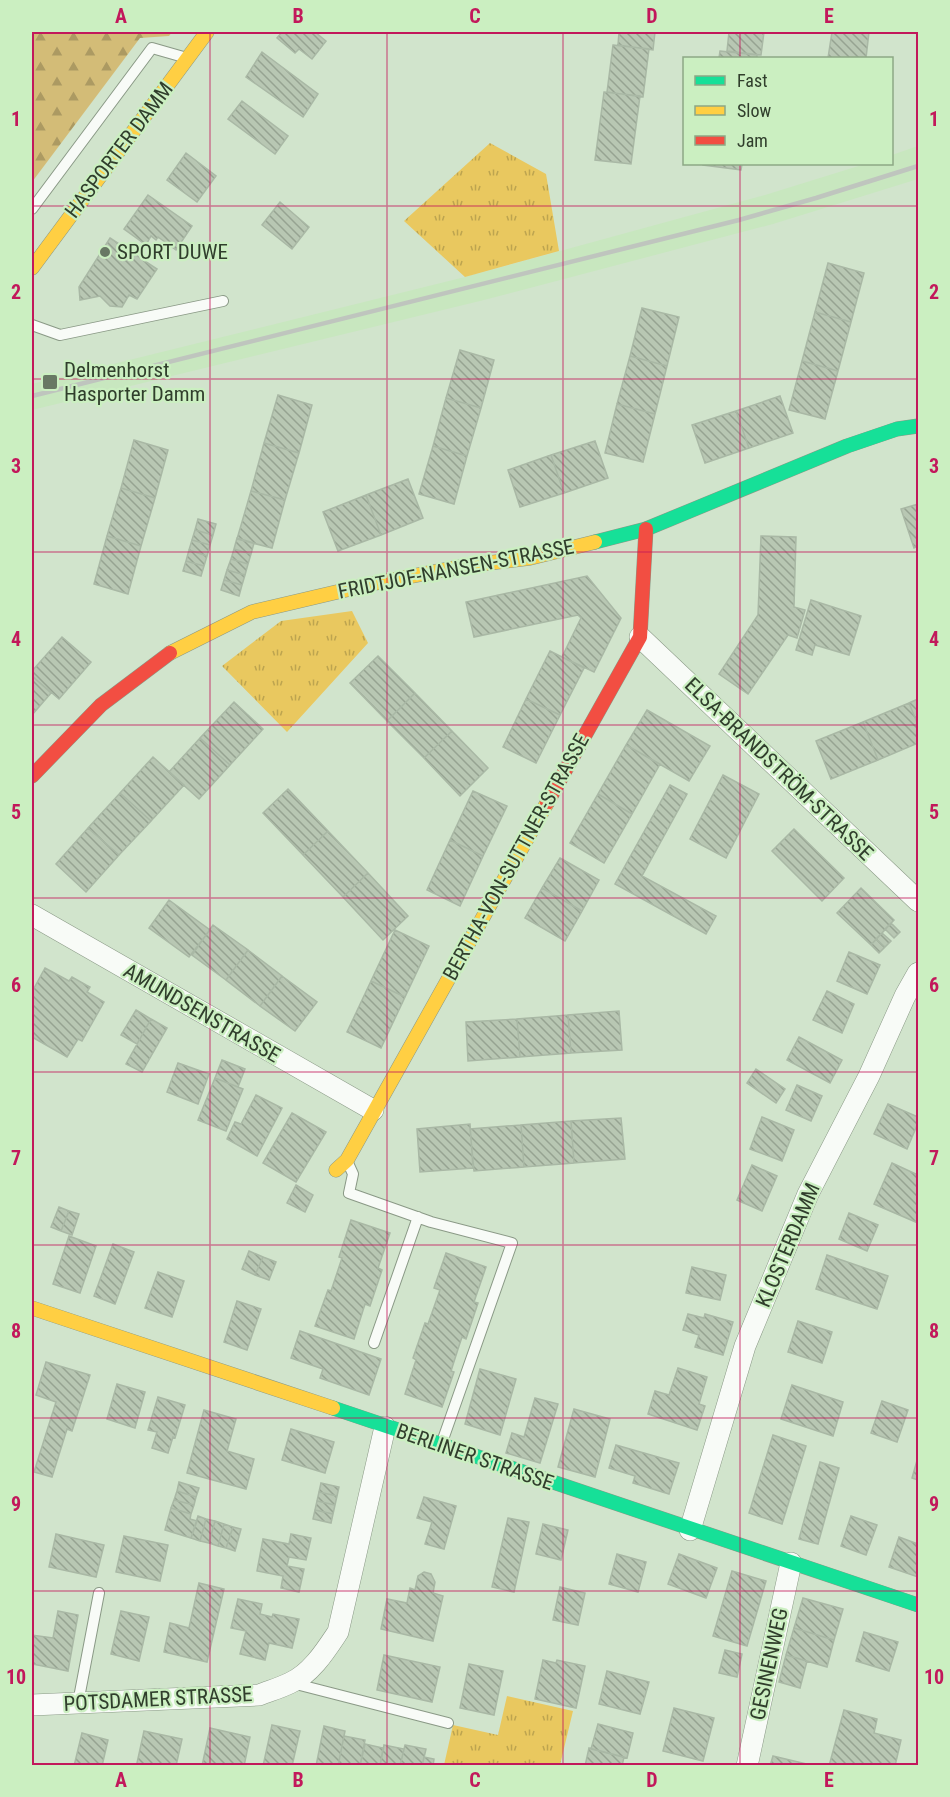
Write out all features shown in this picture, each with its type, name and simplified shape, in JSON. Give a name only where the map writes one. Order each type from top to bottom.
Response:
[{"type":"street","name":"HASPORTER DAMM","points":[[32,268],[207,32]]},
{"type":"street","name":"FRIDTJOF-NANSEN-STRASSE","points":[[32,776],[101,705],[173,651],[252,612],[371,584],[465,566],[530,558],[646,529],[847,446],[897,429],[918,426]]},
{"type":"street","name":"BERTHA-VON-SUTTNER-STRASSE","points":[[336,1170],[347,1160],[640,637],[646,529]]},
{"type":"street","name":"ELSA-BRANDSTRÖM-STRASSE","points":[[640,637],[918,901]]},
{"type":"street","name":"AMUNDSENSTRASSE","points":[[32,915],[374,1110]]},
{"type":"street","name":"KLOSTERDAMM","points":[[690,1530],[745,1346],[808,1194],[918,974]]},
{"type":"street","name":"BERLINER STRASSE","points":[[32,1308],[255,1380],[385,1427],[918,1605]]},
{"type":"street","name":"POTSDAMER STRASSE","points":[[32,1705],[259,1695],[292,1683],[308,1670],[338,1632],[385,1427]]},
{"type":"street","name":"GESINENWEG","points":[[747,1766],[791,1563]]},
{"type":"lane","points":[[32,209],[152,48],[187,58]]},
{"type":"lane","points":[[32,325],[60,335],[223,301]]},
{"type":"lane","points":[[347,1160],[353,1174],[349,1192],[418,1217],[512,1243],[441,1446]]},
{"type":"lane","points":[[374,1343],[418,1217]]},
{"type":"lane","points":[[78,1703],[99,1593]]},
{"type":"lane","points":[[292,1683],[448,1724]]},
{"type":"shaded area","points":[[918,146],[918,179],[773,224],[484,300],[32,410],[32,384],[465,277],[765,195],[862,165],[893,165],[893,155]]},
{"type":"green space","points":[[33,32],[172,32],[169,36],[140,38],[32,182]]},
{"type":"green space","points":[[490,143],[546,174],[559,251],[465,277],[404,221]]},
{"type":"green space","points":[[352,611],[368,643],[287,732],[222,666],[281,621]]},
{"type":"green space","points":[[507,1696],[573,1711],[560,1765],[444,1765],[453,1725],[498,1735]]},
{"type":"building","points":[[282,32],[315,32],[326,41],[312,59],[299,49],[295,53],[277,38]]},
{"type":"building","points":[[619,32],[655,32],[653,50],[618,45]]},
{"type":"building","points":[[729,32],[764,32],[761,55],[727,51]]},
{"type":"building","points":[[832,32],[869,32],[866,57],[828,57]]},
{"type":"building","points":[[613,45],[649,49],[643,97],[607,92]]},
{"type":"building","points":[[720,51],[757,55],[757,57],[719,57]]},
{"type":"building","points":[[262,52],[318,94],[303,117],[246,77]]},
{"type":"building","points":[[604,92],[640,96],[631,164],[595,160]]},
{"type":"building","points":[[242,101],[288,136],[275,154],[228,119]]},
{"type":"building","points":[[186,153],[216,176],[197,202],[167,180]]},
{"type":"building","points":[[703,165],[742,165],[741,170]]},
{"type":"building","points":[[148,195],[192,226],[176,250],[158,237],[156,240],[151,236],[146,245],[124,229]]},
{"type":"building","points":[[280,202],[309,227],[292,249],[262,225]]},
{"type":"building","points":[[110,238],[157,269],[137,299],[129,295],[122,307],[110,306],[100,296],[80,300],[79,287]]},
{"type":"building","points":[[828,263],[864,273],[851,322],[815,312]]},
{"type":"building","points":[[642,308],[679,317],[667,366],[630,356]]},
{"type":"building","points":[[815,312],[851,322],[838,371],[802,361]]},
{"type":"building","points":[[460,350],[494,360],[481,408],[446,398]]},
{"type":"building","points":[[630,356],[667,366],[655,414],[617,404]]},
{"type":"building","points":[[802,361],[838,371],[825,419],[789,410]]},
{"type":"building","points":[[278,395],[312,405],[299,453],[264,443]]},
{"type":"building","points":[[780,396],[793,433],[749,448],[736,411]]},
{"type":"building","points":[[446,398],[481,408],[467,456],[433,446]]},
{"type":"building","points":[[617,404],[655,414],[643,462],[605,453]]},
{"type":"building","points":[[736,411],[749,448],[705,463],[692,425]]},
{"type":"building","points":[[134,440],[168,450],[155,498],[121,488]]},
{"type":"building","points":[[595,441],[608,478],[564,493],[551,455]]},
{"type":"building","points":[[264,443],[299,453],[285,500],[251,491]]},
{"type":"building","points":[[433,446],[467,456],[454,504],[419,494]]},
{"type":"building","points":[[551,455],[564,493],[520,507],[508,470]]},
{"type":"building","points":[[408,479],[423,518],[381,535],[366,495]]},
{"type":"building","points":[[121,488],[155,498],[141,546],[107,536]]},
{"type":"building","points":[[251,491],[285,500],[272,548],[237,539]]},
{"type":"building","points":[[366,495],[381,535],[338,551],[323,512]]},
{"type":"building","points":[[918,504],[918,546],[914,548],[901,509]]},
{"type":"building","points":[[198,519],[216,524],[213,535],[195,530]]},
{"type":"building","points":[[195,530],[213,535],[210,545],[192,540]]},
{"type":"building","points":[[107,536],[141,546],[128,594],[94,584]]},
{"type":"building","points":[[761,536],[796,537],[794,607],[805,610],[797,638],[788,635],[748,694],[719,674],[758,615]]},
{"type":"building","points":[[237,538],[254,543],[251,554],[234,549]]},
{"type":"building","points":[[192,540],[210,545],[207,556],[189,550]]},
{"type":"building","points":[[234,549],[251,554],[248,564],[231,559]]},
{"type":"building","points":[[189,550],[207,556],[204,566],[186,561]]},
{"type":"building","points":[[231,559],[248,564],[245,575],[227,570]]},
{"type":"building","points":[[186,561],[204,566],[201,576],[183,571]]},
{"type":"building","points":[[227,570],[245,575],[242,585],[224,580]]},
{"type":"building","points":[[587,576],[621,618],[594,672],[562,657],[581,618],[578,615],[474,637],[466,602]]},
{"type":"building","points":[[224,580],[242,585],[239,596],[221,590]]},
{"type":"building","points":[[811,600],[861,616],[849,655],[815,645],[812,655],[796,650]]},
{"type":"building","points":[[62,637],[91,662],[59,699],[32,676],[32,671]]},
{"type":"building","points":[[550,651],[584,668],[560,715],[526,699]]},
{"type":"building","points":[[378,656],[415,693],[387,721],[350,683]]},
{"type":"building","points":[[32,676],[51,693],[32,715]]},
{"type":"building","points":[[415,693],[452,731],[424,758],[387,721]]},
{"type":"building","points":[[526,699],[560,715],[536,763],[503,747]]},
{"type":"building","points":[[918,699],[918,725],[909,703]]},
{"type":"building","points":[[234,702],[263,729],[230,765],[200,738]]},
{"type":"building","points":[[909,703],[918,725],[918,743],[878,760],[863,722]]},
{"type":"building","points":[[647,710],[710,746],[689,781],[626,745]]},
{"type":"building","points":[[863,722],[878,760],[831,779],[816,741]]},
{"type":"building","points":[[452,731],[488,768],[460,796],[424,758]]},
{"type":"building","points":[[200,738],[230,765],[199,799],[169,772]]},
{"type":"building","points":[[626,745],[660,764],[632,814],[598,794]]},
{"type":"building","points":[[153,757],[184,785],[151,821],[120,793]]},
{"type":"building","points":[[723,775],[759,794],[726,858],[690,839]]},
{"type":"building","points":[[670,785],[687,794],[642,876],[716,916],[706,934],[615,884]]},
{"type":"building","points":[[288,789],[328,831],[303,855],[263,813]]},
{"type":"building","points":[[473,791],[507,806],[483,856],[450,840]]},
{"type":"building","points":[[120,793],[151,821],[119,855],[88,828]]},
{"type":"building","points":[[598,794],[632,814],[604,863],[570,843]]},
{"type":"building","points":[[88,828],[119,855],[86,892],[56,864]]},
{"type":"building","points":[[794,829],[844,878],[822,901],[772,851]]},
{"type":"building","points":[[328,831],[368,873],[343,897],[303,855]]},
{"type":"building","points":[[450,840],[483,856],[460,906],[427,890]]},
{"type":"building","points":[[560,858],[599,880],[582,911],[542,888]]},
{"type":"building","points":[[368,873],[408,916],[383,940],[343,897]]},
{"type":"building","points":[[542,888],[582,911],[565,941],[525,918]]},
{"type":"building","points":[[861,888],[894,920],[871,945],[837,913]]},
{"type":"building","points":[[169,900],[210,930],[189,957],[149,928]]},
{"type":"building","points":[[891,923],[900,932],[894,938],[885,929]]},
{"type":"building","points":[[213,925],[248,950],[226,980],[192,955]]},
{"type":"building","points":[[395,930],[429,946],[405,997],[371,981]]},
{"type":"building","points":[[882,933],[891,941],[885,947],[876,939]]},
{"type":"building","points":[[876,939],[885,947],[879,953],[871,945]]},
{"type":"building","points":[[248,950],[282,976],[260,1006],[226,980]]},
{"type":"building","points":[[849,952],[880,965],[867,994],[837,981]]},
{"type":"building","points":[[45,968],[69,981],[72,977],[90,987],[87,992],[104,1002],[82,1041],[78,1039],[67,1057],[32,1037],[32,992]]},
{"type":"building","points":[[282,976],[317,1002],[295,1031],[260,1006]]},
{"type":"building","points":[[371,981],[405,997],[381,1048],[347,1032]]},
{"type":"building","points":[[827,991],[854,1004],[842,1033],[813,1020]]},
{"type":"building","points":[[136,1010],[151,1019],[137,1044],[121,1035]]},
{"type":"building","points":[[619,1011],[622,1050],[571,1053],[568,1015]]},
{"type":"building","points":[[568,1015],[571,1053],[520,1057],[517,1019]]},
{"type":"building","points":[[151,1019],[167,1028],[142,1072],[126,1064]]},
{"type":"building","points":[[517,1019],[520,1057],[468,1061],[466,1022]]},
{"type":"building","points":[[799,1037],[842,1060],[830,1083],[787,1060]]},
{"type":"building","points":[[222,1060],[245,1069],[238,1087],[215,1078]]},
{"type":"building","points":[[178,1063],[209,1074],[198,1104],[167,1092]]},
{"type":"building","points":[[756,1069],[785,1089],[776,1103],[747,1083]]},
{"type":"building","points":[[215,1078],[243,1089],[226,1131],[198,1120]]},
{"type":"building","points":[[797,1085],[822,1096],[811,1121],[786,1110]]},
{"type":"building","points":[[256,1095],[282,1108],[257,1156],[227,1139],[235,1122],[241,1124]]},
{"type":"building","points":[[888,1104],[918,1117],[918,1123],[907,1149],[874,1134]]},
{"type":"building","points":[[292,1113],[326,1132],[296,1182],[263,1163]]},
{"type":"building","points":[[762,1117],[794,1130],[782,1161],[750,1149]]},
{"type":"building","points":[[621,1118],[625,1159],[574,1163],[571,1121]]},
{"type":"building","points":[[571,1121],[574,1163],[524,1167],[521,1125]]},
{"type":"building","points":[[470,1124],[473,1168],[420,1172],[417,1129]]},
{"type":"building","points":[[521,1125],[524,1167],[474,1171],[470,1129]]},
{"type":"building","points":[[892,1163],[918,1175],[918,1223],[874,1204]]},
{"type":"building","points":[[752,1165],[777,1176],[762,1211],[737,1200]]},
{"type":"building","points":[[296,1185],[313,1195],[305,1212],[287,1203]]},
{"type":"building","points":[[59,1207],[69,1211],[61,1231],[51,1227]]},
{"type":"building","points":[[69,1211],[79,1214],[72,1235],[61,1231]]},
{"type":"building","points":[[849,1213],[878,1225],[867,1251],[839,1239]]},
{"type":"building","points":[[351,1220],[390,1233],[378,1268],[382,1270],[370,1306],[365,1304],[354,1339],[315,1326],[328,1290],[331,1291]]},
{"type":"building","points":[[69,1236],[96,1246],[80,1293],[53,1284]]},
{"type":"building","points":[[113,1244],[134,1252],[115,1304],[94,1296]]},
{"type":"building","points":[[249,1251],[263,1257],[255,1275],[242,1269]]},
{"type":"building","points":[[446,1253],[486,1267],[474,1302],[478,1303],[466,1339],[462,1337],[451,1371],[454,1372],[442,1407],[405,1394],[416,1360],[413,1358],[440,1290],[434,1288]]},
{"type":"building","points":[[827,1255],[888,1276],[877,1309],[816,1289]]},
{"type":"building","points":[[263,1257],[276,1262],[269,1280],[255,1275]]},
{"type":"building","points":[[692,1267],[726,1275],[720,1300],[686,1293]]},
{"type":"building","points":[[158,1272],[184,1281],[172,1317],[145,1308]]},
{"type":"building","points":[[237,1301],[261,1309],[247,1350],[224,1342]]},
{"type":"building","points":[[688,1314],[704,1318],[705,1314],[733,1322],[723,1355],[695,1347],[699,1335],[683,1330]]},
{"type":"building","points":[[798,1321],[832,1332],[822,1363],[788,1352]]},
{"type":"building","points":[[300,1331],[381,1359],[369,1395],[320,1378],[323,1369],[291,1358]]},
{"type":"building","points":[[46,1362],[90,1375],[72,1431],[67,1429],[52,1477],[34,1472],[56,1402],[36,1395]]},
{"type":"building","points":[[678,1368],[707,1377],[699,1404],[705,1406],[697,1430],[648,1414],[655,1391],[669,1395]]},
{"type":"building","points":[[480,1369],[516,1379],[500,1435],[465,1424]]},
{"type":"building","points":[[117,1384],[145,1392],[135,1428],[107,1419]]},
{"type":"building","points":[[792,1385],[843,1402],[833,1436],[781,1419]]},
{"type":"building","points":[[158,1397],[185,1405],[168,1453],[152,1448],[157,1432],[148,1430]]},
{"type":"building","points":[[535,1398],[558,1404],[540,1463],[506,1453],[512,1433],[524,1437]]},
{"type":"building","points":[[882,1401],[908,1410],[897,1442],[871,1433]]},
{"type":"building","points":[[574,1409],[610,1419],[595,1477],[558,1467]]},
{"type":"building","points":[[204,1410],[236,1419],[227,1451],[254,1459],[246,1489],[187,1473]]},
{"type":"building","points":[[291,1429],[334,1442],[325,1473],[282,1460]]},
{"type":"building","points":[[773,1435],[806,1446],[782,1524],[749,1513]]},
{"type":"building","points":[[616,1445],[679,1463],[669,1494],[633,1483],[635,1476],[609,1468]]},
{"type":"building","points":[[918,1457],[918,1480],[912,1478]]},
{"type":"building","points":[[820,1462],[839,1468],[818,1544],[799,1539]]},
{"type":"building","points":[[179,1482],[199,1488],[196,1497],[177,1491]]},
{"type":"building","points":[[321,1483],[339,1487],[337,1496],[319,1492]]},
{"type":"building","points":[[177,1491],[196,1497],[194,1505],[174,1500]]},
{"type":"building","points":[[319,1492],[337,1496],[335,1505],[317,1501]]},
{"type":"building","points":[[424,1497],[456,1506],[444,1549],[425,1544],[432,1522],[417,1518]]},
{"type":"building","points":[[174,1500],[194,1505],[191,1514],[171,1508]]},
{"type":"building","points":[[317,1501],[335,1505],[333,1514],[315,1510]]},
{"type":"building","points":[[171,1508],[191,1514],[190,1519],[197,1521],[191,1538],[165,1530]]},
{"type":"building","points":[[315,1510],[333,1514],[331,1523],[313,1519]]},
{"type":"building","points":[[198,1516],[206,1519],[200,1541],[191,1538]]},
{"type":"building","points":[[851,1516],[877,1525],[866,1555],[841,1546]]},
{"type":"building","points":[[508,1518],[529,1522],[514,1592],[492,1587]]},
{"type":"building","points":[[206,1519],[215,1521],[209,1543],[200,1541]]},
{"type":"building","points":[[215,1521],[224,1524],[218,1546],[209,1543]]},
{"type":"building","points":[[224,1524],[233,1527],[226,1548],[218,1546]]},
{"type":"building","points":[[543,1524],[568,1530],[561,1560],[536,1554]]},
{"type":"building","points":[[233,1527],[241,1529],[235,1551],[226,1548]]},
{"type":"building","points":[[56,1534],[104,1545],[96,1577],[49,1567]]},
{"type":"building","points":[[291,1534],[311,1538],[306,1560],[289,1557],[287,1566],[304,1569],[299,1592],[281,1588],[283,1576],[257,1571],[263,1539],[289,1544]]},
{"type":"building","points":[[124,1536],[168,1545],[160,1581],[116,1572]]},
{"type":"building","points":[[899,1537],[918,1544],[918,1577],[889,1567]]},
{"type":"building","points":[[617,1554],[646,1562],[638,1592],[609,1584]]},
{"type":"building","points":[[679,1554],[717,1568],[706,1598],[668,1584]]},
{"type":"building","points":[[732,1571],[766,1581],[747,1646],[713,1636]]},
{"type":"building","points":[[424,1572],[431,1574],[435,1582],[433,1593],[443,1596],[433,1641],[381,1629],[387,1599],[407,1603],[410,1588],[415,1590],[418,1576]]},
{"type":"building","points":[[199,1583],[224,1589],[207,1662],[164,1652],[170,1623],[189,1628]]},
{"type":"building","points":[[560,1587],[585,1593],[578,1625],[553,1620]]},
{"type":"building","points":[[803,1598],[843,1609],[834,1640],[794,1628]]},
{"type":"building","points":[[238,1599],[262,1604],[260,1614],[299,1619],[292,1648],[269,1643],[265,1660],[240,1654],[246,1631],[231,1628]]},
{"type":"building","points":[[58,1611],[78,1615],[68,1671],[32,1664],[32,1635],[53,1638]]},
{"type":"building","points":[[121,1611],[149,1617],[139,1661],[111,1654]]},
{"type":"building","points":[[794,1628],[834,1640],[827,1667],[786,1655]]},
{"type":"building","points":[[864,1632],[898,1642],[889,1671],[856,1661]]},
{"type":"building","points":[[725,1650],[742,1654],[737,1677],[719,1673]]},
{"type":"building","points":[[384,1655],[440,1667],[432,1702],[377,1690]]},
{"type":"building","points":[[786,1655],[807,1661],[800,1688],[779,1682]]},
{"type":"building","points":[[543,1660],[556,1663],[557,1660],[585,1666],[576,1708],[535,1699]]},
{"type":"building","points":[[469,1664],[503,1671],[494,1715],[460,1708]]},
{"type":"building","points":[[607,1671],[649,1682],[640,1714],[599,1704]]},
{"type":"building","points":[[674,1708],[714,1718],[703,1761],[663,1751]]},
{"type":"building","points":[[844,1710],[877,1719],[874,1733],[901,1740],[895,1766],[829,1766]]},
{"type":"building","points":[[598,1724],[633,1733],[627,1758],[591,1749]]},
{"type":"building","points":[[272,1725],[300,1731],[292,1766],[263,1766]]},
{"type":"building","points":[[324,1726],[345,1731],[338,1766],[316,1766]]},
{"type":"building","points":[[210,1728],[250,1737],[244,1766],[202,1766]]},
{"type":"building","points":[[144,1731],[182,1739],[176,1766],[141,1766],[137,1763]]},
{"type":"building","points":[[82,1733],[108,1740],[102,1766],[74,1766]]},
{"type":"building","points":[[344,1736],[365,1740],[360,1766],[338,1766]]},
{"type":"building","points":[[365,1744],[383,1748],[380,1766],[360,1766]]},
{"type":"building","points":[[384,1745],[404,1749],[400,1766],[380,1766]]},
{"type":"building","points":[[405,1745],[426,1749],[422,1766],[400,1766]]},
{"type":"building","points":[[589,1748],[624,1757],[622,1766],[585,1766]]},
{"type":"building","points":[[773,1756],[807,1764],[807,1766],[770,1766]]},
{"type":"building","points":[[424,1757],[434,1759],[433,1766],[422,1766]]},
{"type":"railway","points":[[32,396],[739,220],[918,166]]},
{"type":"traffic: fast","points":[[595,542],[646,529],[847,446],[897,429],[918,426]]},
{"type":"traffic: fast","points":[[333,1408],[918,1605]]},
{"type":"traffic: slow","points":[[32,268],[207,32]]},
{"type":"traffic: slow","points":[[170,653],[252,612],[371,584],[464,566],[530,558],[595,542]]},
{"type":"traffic: slow","points":[[336,1170],[347,1160],[547,803]]},
{"type":"traffic: slow","points":[[32,1308],[333,1408]]},
{"type":"traffic: jam","points":[[547,803],[640,637],[646,529]]},
{"type":"traffic: jam","points":[[32,776],[101,705],[170,653]]},
{"type":"place","name":"SPORT DUWE","points":[[105,252]]},
{"type":"place","name":"Delmenhorst Hasporter Damm","points":[[50,382]]}]
